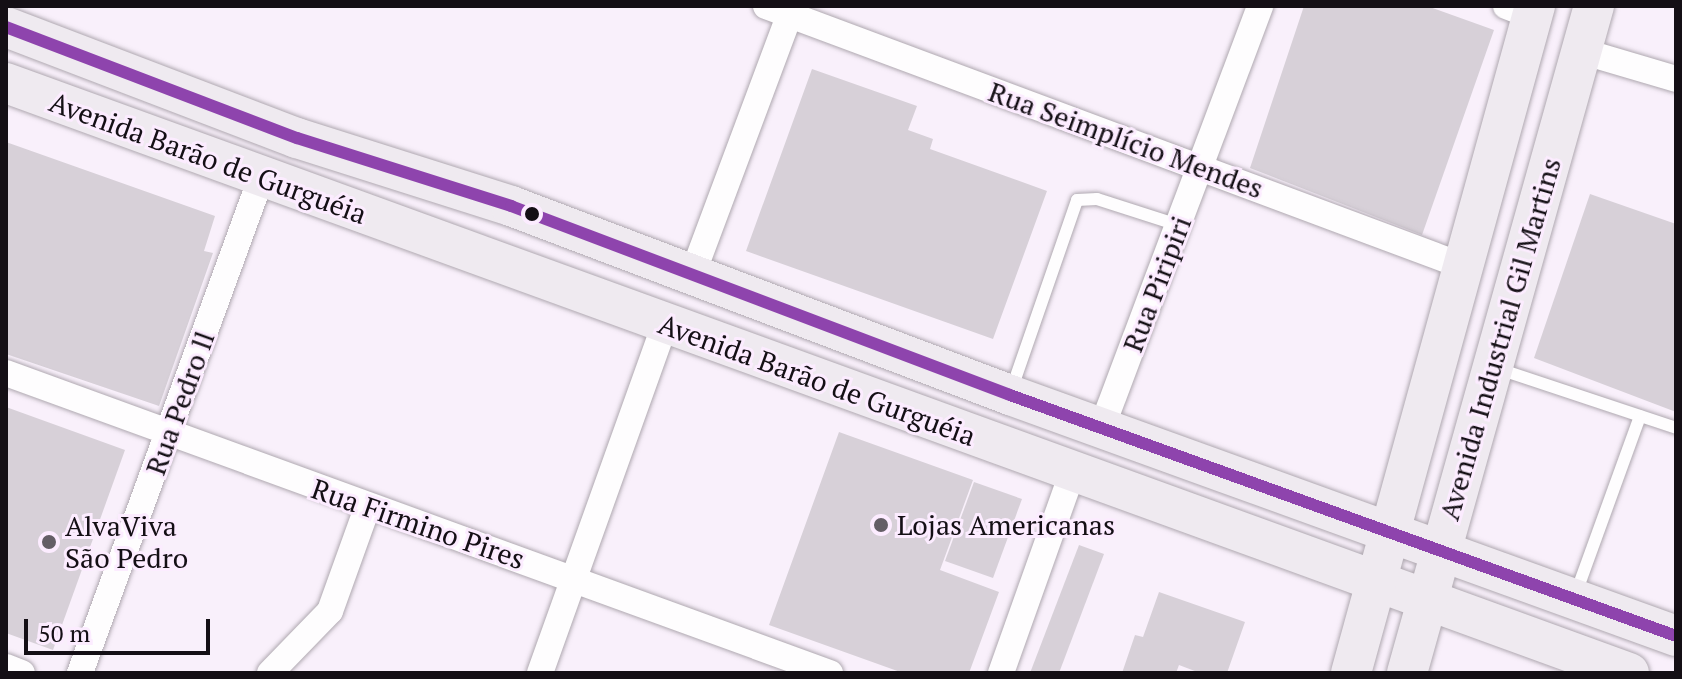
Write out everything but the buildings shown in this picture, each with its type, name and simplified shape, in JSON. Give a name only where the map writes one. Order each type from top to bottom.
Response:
[{"type":"main road","name":"Avenida Industrial Gil Martins","points":[[1407,673],[1594,6]]},
{"type":"main road","name":"Avenida Industrial Gil Martins","points":[[1351,673],[1463,266],[1524,9]]},
{"type":"main road","name":"Avenida Barão de Gurguéia","points":[[6,27],[297,138],[511,206],[1010,395],[1441,547],[1676,636]]},
{"type":"main road","name":"Avenida Barão de Gurguéia","points":[[6,83],[664,326],[1378,578],[1611,670]]},
{"type":"street","name":"Rua Piripiri","points":[[1102,427],[1202,169],[1260,6]]},
{"type":"street","name":"Rua Seimplício Mendes","points":[[783,9],[1463,266]]},
{"type":"street","points":[[693,273],[783,9]]},
{"type":"street","points":[[1581,51],[1676,79]]},
{"type":"street","name":"Rua Pedro ll","points":[[80,673],[261,178]]},
{"type":"street","points":[[540,673],[664,326]]},
{"type":"street","name":"Rua Firmino Pires","points":[[6,373],[367,508],[575,579],[830,673]]},
{"type":"street","points":[[1001,673],[1073,471]]},
{"type":"street","points":[[270,673],[334,604],[367,508]]},
{"type":"street","points":[[6,667],[22,673]]},
{"type":"lane","points":[[1010,395],[1077,200],[1097,199],[1180,226]]},
{"type":"lane","points":[[1492,367],[1676,428]]},
{"type":"lane","points":[[1574,597],[1640,416]]},
{"type":"transit line","points":[[6,27],[297,138],[511,206],[1010,395],[1676,636]]},
{"type":"place","name":"Lojas Americanas","points":[[881,525]]},
{"type":"place","name":"AlvaViva São Pedro","points":[[49,542]]}]
